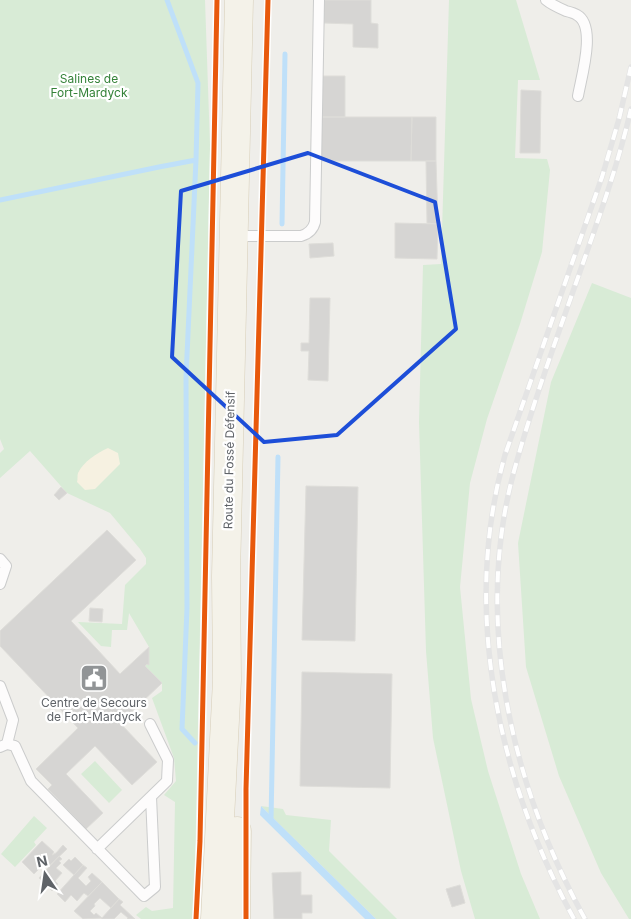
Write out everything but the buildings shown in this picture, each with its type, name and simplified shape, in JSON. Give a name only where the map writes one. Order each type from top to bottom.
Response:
[{"type":"main road","name":"Route du Fossé Défensif","points":[[236,919],[243,236],[239,0]]},
{"type":"main road","name":"Route du Fossé Défensif","points":[[215,919],[227,688],[226,566],[256,0]]},
{"type":"lane","points":[[243,236],[301,236],[309,232],[314,226],[319,0]]},
{"type":"lane","points":[[546,0],[559,8],[577,14],[586,26],[587,47],[578,96]]},
{"type":"lane","points":[[0,560],[6,566],[0,584]]},
{"type":"lane","points":[[0,686],[13,720],[3,745],[15,746],[31,781],[144,896],[154,887],[151,797]]},
{"type":"lane","points":[[97,849],[167,781],[168,760],[150,724]]},
{"type":"highlighted area","points":[[308,153],[435,202],[456,329],[337,435],[264,442],[172,357],[181,191]]},
{"type":"green space","name":"Salines de Fort-Mardyck","points":[[0,0],[205,0],[210,145],[194,919],[141,919],[136,915],[146,907],[152,911],[173,908],[175,802],[164,795],[176,781],[174,758],[152,698],[162,691],[162,683],[145,666],[149,664],[149,647],[129,613],[127,630],[112,630],[111,647],[101,646],[78,622],[122,624],[125,585],[146,564],[146,558],[110,513],[67,493],[30,451],[0,478],[0,453],[4,449],[0,439]]},
{"type":"green space","points":[[449,0],[516,0],[540,80],[518,80],[515,158],[547,159],[550,170],[542,252],[520,324],[487,419],[470,483],[460,587],[471,699],[488,771],[521,874],[540,919],[475,919],[461,871],[433,738],[426,651],[419,422],[423,265],[441,264]]},
{"type":"green space","points":[[592,283],[631,298],[631,919],[629,919],[601,873],[559,776],[526,667],[518,543],[551,382]]},
{"type":"green space","points":[[95,761],[122,790],[109,803],[81,774]]},
{"type":"green space","points":[[261,806],[283,809],[286,815],[331,820],[329,851],[397,919],[376,919]]},
{"type":"green space","points":[[34,816],[47,828],[34,842],[36,845],[15,867],[1,854]]},
{"type":"sand","points":[[108,448],[118,453],[120,464],[95,489],[85,490],[77,482],[78,473],[91,458]]},
{"type":"water","points":[[261,806],[376,919],[365,919],[260,815]]},
{"type":"waterway","points":[[167,0],[198,83],[196,160]]},
{"type":"waterway","points":[[282,224],[285,54]]},
{"type":"waterway","points":[[0,200],[196,160],[186,377],[187,608],[182,729],[195,743]]},
{"type":"waterway","points":[[271,821],[278,457]]},
{"type":"railway","points":[[574,919],[547,865],[525,809],[507,752],[494,693],[487,633],[487,574],[492,514],[505,455],[602,177],[619,119],[631,67]]},
{"type":"railway","points":[[585,919],[559,867],[536,812],[519,755],[506,698],[499,639],[498,580],[503,522],[523,439],[609,186],[631,109]]},
{"type":"cycle path","points":[[196,919],[200,841],[217,0]]},
{"type":"cycle path","points":[[246,919],[246,789],[268,0]]},
{"type":"place","name":"Centre de Secours de Fort-Mardyck","points":[[94,678]]}]
